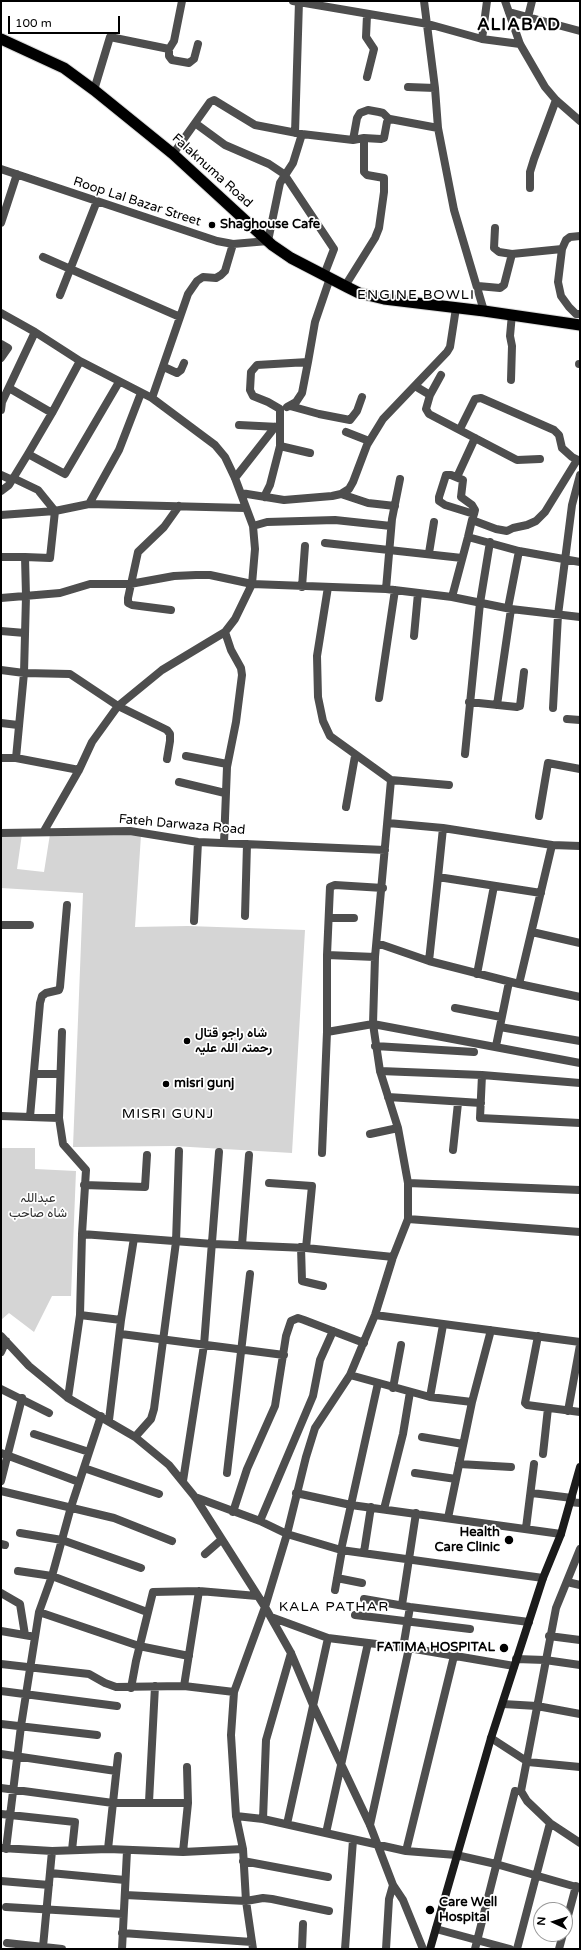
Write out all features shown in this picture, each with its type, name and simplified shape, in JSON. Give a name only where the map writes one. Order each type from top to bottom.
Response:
[{"type":"highway","name":"Falaknuma Road","points":[[1,39],[64,68],[94,90],[173,154],[268,241],[291,258],[359,293],[384,299],[512,314],[580,325]]},
{"type":"main road","points":[[430,1949],[491,1738],[543,1578],[561,1534],[579,1479],[580,1467]]},
{"type":"street","points":[[182,1],[174,41],[169,49],[169,56],[172,60],[189,63],[194,59],[198,44]]},
{"type":"street","points":[[268,241],[278,190],[284,174],[293,163],[299,134],[297,1],[367,15],[428,24],[482,39],[520,44]]},
{"type":"street","points":[[424,1],[436,88],[438,128],[454,210],[478,286],[484,311]]},
{"type":"street","points":[[482,39],[487,1]]},
{"type":"street","points":[[505,1],[520,44],[545,87],[556,100],[580,121]]},
{"type":"street","points":[[528,17],[532,1]]},
{"type":"street","points":[[509,12],[580,31]]},
{"type":"street","points":[[367,15],[366,37],[374,49],[367,77]]},
{"type":"street","points":[[94,90],[110,37],[169,49]]},
{"type":"street","points":[[408,87],[436,88]]},
{"type":"street","points":[[173,154],[210,102],[214,100],[255,124],[299,134],[353,140],[364,138],[384,138],[389,119]]},
{"type":"street","points":[[530,188],[530,172],[556,100]]},
{"type":"street","points":[[353,140],[357,118],[360,112],[368,110],[383,113],[389,119],[438,128]]},
{"type":"street","points":[[195,123],[225,145],[269,164],[284,174],[334,249],[314,322],[308,362],[302,393],[290,406],[280,409],[253,396],[250,390],[253,368],[257,365],[308,362]]},
{"type":"street","points":[[345,286],[375,238],[379,228],[384,192],[384,178],[367,175],[364,172],[364,138]]},
{"type":"street","name":"Roop Lal Bazar Street","points":[[1,169],[217,241],[233,244],[268,241]]},
{"type":"street","points":[[1,223],[17,174]]},
{"type":"street","points":[[60,295],[97,201]]},
{"type":"street","points":[[495,228],[494,248],[499,252],[512,254],[562,249]]},
{"type":"street","points":[[580,236],[570,236],[566,240],[562,249],[559,289],[568,306],[576,314],[580,314]]},
{"type":"street","points":[[152,398],[188,294],[197,281],[203,277],[216,278],[225,271],[233,244]]},
{"type":"street","points":[[478,286],[500,288],[504,285],[512,254]]},
{"type":"street","points":[[43,257],[180,317]]},
{"type":"street","points":[[341,494],[349,489],[353,482],[369,441],[383,420],[447,352],[450,347],[456,308]]},
{"type":"street","points":[[1,313],[35,332],[80,361],[152,398],[215,445],[225,457],[236,478],[245,508],[253,526],[255,549],[252,584],[235,619],[225,632],[162,670],[118,706],[92,742],[80,770],[44,831]]},
{"type":"street","points":[[511,380],[512,346],[510,336],[512,314]]},
{"type":"street","points":[[1,405],[35,332]]},
{"type":"street","points":[[1,344],[8,348],[1,358]]},
{"type":"street","points":[[1,491],[12,479],[28,454],[80,361]]},
{"type":"street","points":[[164,367],[177,373],[181,370],[184,363]]},
{"type":"street","points":[[441,374],[430,395],[426,409],[429,414],[460,429],[518,461],[540,459]]},
{"type":"street","points":[[28,454],[65,474],[119,382]]},
{"type":"street","points":[[415,386],[430,395]]},
{"type":"street","points":[[9,388],[52,413]]},
{"type":"street","points":[[89,504],[120,450],[141,393]]},
{"type":"street","points":[[290,406],[319,414],[350,420],[357,411],[362,397]]},
{"type":"street","points":[[452,597],[462,558],[468,537],[473,517],[475,510],[472,505],[461,497],[463,482],[457,477],[446,475],[439,499],[446,505],[473,517],[496,529],[507,531],[536,521],[545,512],[579,461],[562,448],[559,435],[554,430],[481,398],[475,399],[460,429]]},
{"type":"street","points":[[264,497],[270,485],[280,446],[278,427],[280,409]]},
{"type":"street","points":[[239,424],[278,427]]},
{"type":"street","points":[[236,478],[278,427]]},
{"type":"street","points":[[346,432],[369,441]]},
{"type":"street","points":[[457,477],[475,438]]},
{"type":"street","points":[[280,446],[310,453]]},
{"type":"street","points":[[1,475],[38,490],[55,511],[50,558],[1,557]]},
{"type":"street","points":[[553,708],[558,615],[572,505],[580,475]]},
{"type":"street","points":[[386,589],[392,526],[400,479]]},
{"type":"street","points":[[241,493],[284,500],[341,494],[368,503],[395,506]]},
{"type":"street","points":[[1,515],[55,511],[89,504],[245,508]]},
{"type":"street","points":[[170,610],[132,605],[128,603],[130,584],[138,552],[164,528],[179,506]]},
{"type":"street","points":[[253,526],[267,522],[334,520],[392,526]]},
{"type":"street","points":[[429,553],[434,522]]},
{"type":"street","points":[[468,537],[519,551],[566,561],[580,562]]},
{"type":"street","points":[[465,754],[480,603],[490,542]]},
{"type":"street","points":[[325,543],[429,553],[462,558]]},
{"type":"street","points":[[302,587],[305,546]]},
{"type":"street","points":[[497,705],[509,608],[519,551]]},
{"type":"street","points":[[16,758],[24,673],[26,596],[25,557]]},
{"type":"street","points":[[1,598],[60,593],[90,584],[130,584],[174,576],[196,575],[210,576],[252,584],[386,589],[452,597],[509,608],[580,617]]},
{"type":"street","points":[[328,587],[317,656],[318,697],[323,721],[330,736],[355,756],[391,780],[449,785]]},
{"type":"street","points":[[379,698],[395,590]]},
{"type":"street","points":[[414,636],[418,593]]},
{"type":"street","points":[[1,631],[25,633]]},
{"type":"street","points":[[224,843],[225,793],[228,764],[236,722],[242,675],[241,668],[231,650],[225,632]]},
{"type":"street","points":[[1,670],[24,673],[70,674],[118,706],[167,730],[170,734],[170,741],[167,759]]},
{"type":"street","points":[[469,702],[520,706],[524,672]]},
{"type":"street","points":[[567,719],[580,720]]},
{"type":"street","points":[[1,723],[18,725]]},
{"type":"street","points":[[186,756],[228,764]]},
{"type":"street","points":[[346,807],[355,756]]},
{"type":"street","points":[[1,758],[16,758],[80,770]]},
{"type":"street","points":[[539,816],[548,763],[580,768]]},
{"type":"street","points":[[122,1933],[253,1946],[246,1901],[243,1850],[236,1816],[231,1735],[234,1692],[265,1607],[296,1493],[316,1428],[350,1375],[375,1315],[392,1257],[408,1219],[408,1183],[398,1128],[380,1071],[375,1046],[373,1024],[375,957],[383,888],[391,780]]},
{"type":"street","points":[[178,782],[225,793]]},
{"type":"street","points":[[388,823],[443,828],[552,845],[580,846]]},
{"type":"street","points":[[429,962],[443,828]]},
{"type":"street","name":"Fateh Darwaza Road","points":[[1,832],[130,831],[198,842],[385,850]]},
{"type":"street","points":[[194,921],[198,842]]},
{"type":"street","points":[[245,916],[247,844]]},
{"type":"street","points":[[519,984],[552,845]]},
{"type":"street","points":[[438,876],[541,893]]},
{"type":"street","points":[[322,1153],[327,1032],[327,955],[330,889],[332,886],[383,888]]},
{"type":"street","points":[[477,974],[494,886]]},
{"type":"street","points":[[30,1117],[35,1074],[40,1003],[42,996],[46,993],[59,990],[60,987],[67,905]]},
{"type":"street","points":[[329,918],[354,918]]},
{"type":"street","points":[[1,925],[30,925]]},
{"type":"street","points":[[532,932],[580,943]]},
{"type":"street","points":[[377,943],[429,962],[509,982],[580,997]]},
{"type":"street","points":[[327,955],[375,957]]},
{"type":"street","points":[[496,1046],[509,982]]},
{"type":"street","points":[[455,1008],[502,1018]]},
{"type":"street","points":[[327,1032],[373,1024],[580,1063]]},
{"type":"street","points":[[500,1027],[580,1041]]},
{"type":"street","points":[[62,1032],[58,1118],[63,1144],[86,1170],[84,1185],[80,1315],[68,1398]]},
{"type":"street","points":[[375,1046],[474,1052]]},
{"type":"street","points":[[380,1071],[482,1074],[580,1083]]},
{"type":"street","points":[[35,1074],[60,1074]]},
{"type":"street","points":[[482,1074],[480,1118],[580,1123]]},
{"type":"street","points":[[388,1097],[458,1103],[481,1103]]},
{"type":"street","points":[[453,1150],[458,1103]]},
{"type":"street","points":[[1,1116],[58,1118]]},
{"type":"street","points":[[370,1134],[398,1128]]},
{"type":"street","points":[[135,1437],[151,1419],[153,1413],[176,1242],[179,1151]]},
{"type":"street","points":[[183,1481],[204,1345],[219,1152]]},
{"type":"street","points":[[84,1185],[145,1187],[147,1155]]},
{"type":"street","points":[[242,1245],[249,1155]]},
{"type":"street","points":[[269,1183],[312,1186],[304,1247],[302,1281],[323,1286]]},
{"type":"street","points":[[408,1183],[580,1190]]},
{"type":"street","points":[[408,1219],[580,1232]]},
{"type":"street","points":[[82,1234],[176,1242],[304,1247],[392,1257]]},
{"type":"street","points":[[109,1420],[121,1334],[121,1320],[134,1238]]},
{"type":"street","points":[[227,1473],[250,1274]]},
{"type":"street","points":[[80,1315],[121,1320]]},
{"type":"street","points":[[375,1315],[443,1325],[538,1336],[580,1344],[568,1411]]},
{"type":"street","points":[[234,1512],[247,1469],[275,1406],[289,1324],[294,1319],[304,1320],[364,1343]]},
{"type":"street","points":[[430,1397],[443,1325]]},
{"type":"street","points":[[448,1518],[472,1402],[491,1330]]},
{"type":"street","points":[[260,1521],[313,1396],[320,1360],[334,1331]]},
{"type":"street","points":[[121,1334],[284,1355]]},
{"type":"street","points":[[538,1336],[525,1403],[527,1405],[580,1412]]},
{"type":"street","points":[[4,1339],[29,1366],[68,1398],[109,1420],[135,1437],[169,1465],[195,1497],[265,1607],[290,1653],[370,1825],[393,1885],[403,1900],[423,1949]]},
{"type":"street","points":[[1,1352],[4,1339]]},
{"type":"street","points":[[393,1388],[401,1345]]},
{"type":"street","points":[[350,1375],[430,1397],[472,1402]]},
{"type":"street","points":[[335,1590],[351,1505],[378,1383]]},
{"type":"street","points":[[1,1389],[22,1398],[49,1413]]},
{"type":"street","points":[[384,1509],[403,1434],[410,1392]]},
{"type":"street","points":[[1,1481],[4,1453],[22,1398]]},
{"type":"street","points":[[543,1454],[548,1408]]},
{"type":"street","points":[[101,1416],[71,1507],[52,1576],[39,1612],[29,1668],[10,1816],[4,1848],[52,1851],[108,1849],[127,1851],[183,1852],[243,1850]]},
{"type":"street","points":[[34,1434],[89,1452]]},
{"type":"street","points":[[422,1436],[463,1444]]},
{"type":"street","points":[[4,1453],[79,1482]]},
{"type":"street","points":[[459,1464],[510,1468]]},
{"type":"street","points":[[526,1528],[532,1493],[534,1464]]},
{"type":"street","points":[[84,1468],[159,1494]]},
{"type":"street","points":[[415,1473],[456,1479]]},
{"type":"street","points":[[1,1491],[114,1518],[172,1541]]},
{"type":"street","points":[[296,1493],[351,1505],[561,1534]]},
{"type":"street","points":[[532,1493],[580,1503]]},
{"type":"street","points":[[195,1497],[260,1521],[286,1534],[342,1550],[543,1578]]},
{"type":"street","points":[[364,1552],[371,1507]]},
{"type":"street","points":[[370,1825],[406,1648],[406,1606],[416,1513]]},
{"type":"street","points":[[20,1532],[62,1540],[141,1568]]},
{"type":"street","points":[[205,1554],[221,1540]]},
{"type":"street","points":[[580,1551],[556,1608],[545,1660],[528,1762],[521,1792],[527,1801],[550,1823],[580,1843]]},
{"type":"street","points":[[18,1571],[52,1576],[147,1612]]},
{"type":"street","points":[[337,1578],[362,1583]]},
{"type":"street","points":[[567,1582],[580,1585]]},
{"type":"street","points":[[131,1688],[152,1592],[199,1591],[257,1596]]},
{"type":"street","points":[[184,1686],[199,1591]]},
{"type":"street","points":[[1,1593],[20,1604],[25,1635]]},
{"type":"street","points":[[364,1599],[529,1622]]},
{"type":"street","points":[[39,1612],[139,1646],[189,1656]]},
{"type":"street","points":[[355,1615],[470,1629]]},
{"type":"street","points":[[271,1617],[328,1638],[454,1656],[515,1662],[545,1660],[580,1665]]},
{"type":"street","points":[[1,1631],[34,1636]]},
{"type":"street","points":[[550,1636],[580,1640]]},
{"type":"street","points":[[287,1824],[328,1638]]},
{"type":"street","points":[[326,1833],[368,1643]]},
{"type":"street","points":[[263,1819],[266,1740],[290,1653]]},
{"type":"street","points":[[406,1851],[454,1656]]},
{"type":"street","points":[[1,1664],[29,1668],[82,1672],[116,1687],[131,1688],[184,1686],[234,1692]]},
{"type":"street","points":[[149,1802],[155,1686]]},
{"type":"street","points":[[1,1692],[117,1706]]},
{"type":"street","points":[[503,1704],[537,1706],[580,1714]]},
{"type":"street","points":[[1,1724],[97,1735]]},
{"type":"street","points":[[491,1738],[528,1762],[580,1767]]},
{"type":"street","points":[[1,1754],[116,1771]]},
{"type":"street","points":[[108,1849],[118,1756]]},
{"type":"street","points":[[183,1852],[188,1803],[187,1767]]},
{"type":"street","points":[[1,1788],[113,1803],[188,1803]]},
{"type":"street","points":[[476,1945],[515,1792]]},
{"type":"street","points":[[1,1814],[75,1822],[72,1850]]},
{"type":"street","points":[[236,1816],[263,1819],[406,1851],[456,1855],[496,1864],[578,1887],[573,1902]]},
{"type":"street","points":[[517,1949],[550,1823]]},
{"type":"street","points":[[345,1949],[353,1840]]},
{"type":"street","points":[[42,1948],[52,1851]]},
{"type":"street","points":[[122,1949],[127,1851]]},
{"type":"street","points":[[243,1861],[328,1877]]},
{"type":"street","points":[[50,1873],[125,1880]]},
{"type":"street","points":[[1,1882],[49,1885]]},
{"type":"street","points":[[386,1949],[389,1899],[393,1885]]},
{"type":"street","points":[[125,1895],[246,1901],[263,1898],[329,1911]]},
{"type":"street","points":[[6,1907],[123,1914]]},
{"type":"street","points":[[302,1949],[303,1924]]},
{"type":"street","points":[[436,1929],[476,1945],[510,1949]]},
{"type":"street","points":[[6,1943],[62,1949]]},
{"type":"green space","points":[[22,834],[17,869],[44,872],[50,834],[141,835],[135,927],[188,926],[305,930],[292,1153],[173,1146],[73,1147],[83,893],[1,888],[1,835]]},
{"type":"green space","name":"عبداللہ شاہ صاحب","points":[[1,1148],[35,1148],[35,1169],[76,1171],[71,1296],[52,1296],[34,1332],[9,1313],[1,1320]]},
{"type":"place","name":"Shaghouse Cafe","points":[[212,225]]},
{"type":"place","name":"شاہ راجو قتال رحمتہ اللہ علیہ","points":[[187,1041]]},
{"type":"place","name":"misri gunj","points":[[166,1084]]},
{"type":"place","name":"Health Care Clinic","points":[[509,1540]]},
{"type":"place","name":"FATIMA HOSPITAL","points":[[504,1648]]},
{"type":"place","name":"Care Well Hospital","points":[[430,1910]]},
{"type":"district","name":"ALIABAD","points":[[519,26]]},
{"type":"district","name":"ENGINE BOWLI","points":[[416,295]]},
{"type":"district","name":"MISRI GUNJ","points":[[168,1114]]},
{"type":"district","name":"KALA PATHAR","points":[[334,1607]]}]
